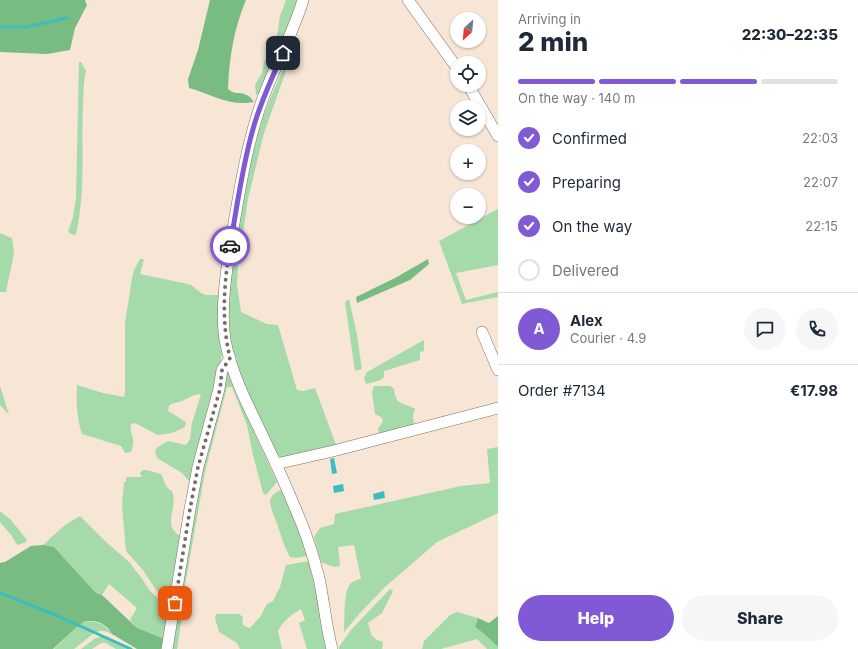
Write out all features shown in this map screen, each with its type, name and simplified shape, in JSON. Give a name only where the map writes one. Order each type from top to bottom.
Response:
[{"type":"street","points":[[303,0],[283,53],[264,96],[253,129],[245,161],[226,271],[224,306],[225,339],[230,358],[248,406],[276,464],[309,543],[319,579],[332,649]]},
{"type":"street","points":[[408,0],[450,58]]},
{"type":"street","points":[[472,92],[498,136]]},
{"type":"street","points":[[482,332],[498,370]]},
{"type":"street","points":[[167,649],[198,467],[218,396],[222,370],[230,358]]},
{"type":"street","points":[[276,464],[337,450],[498,408]]},
{"type":"green space","points":[[0,0],[85,0],[87,5],[75,28],[70,50],[47,54],[0,52]]},
{"type":"green space","points":[[210,0],[246,0],[238,22],[233,44],[228,89],[247,95],[254,102],[237,103],[189,88],[188,79],[198,50]]},
{"type":"green space","points":[[286,0],[299,0],[270,71],[258,95],[256,94],[255,85],[262,73],[264,62],[277,37],[280,16]]},
{"type":"green space","points":[[79,62],[81,62],[86,71],[83,105],[81,202],[76,234],[74,235],[68,232],[73,217],[76,197]]},
{"type":"green space","points":[[283,69],[286,71],[264,133],[248,199],[238,265],[237,285],[241,312],[267,324],[278,325],[297,390],[303,391],[315,388],[336,445],[286,457],[280,457],[277,454],[238,371],[233,355],[229,309],[230,284],[244,195],[256,132]]},
{"type":"green space","points":[[498,209],[498,265],[456,273],[466,300],[498,292],[498,297],[462,304],[439,241],[470,224],[486,224],[486,216]]},
{"type":"green space","points":[[0,233],[12,238],[14,253],[6,292],[0,292]]},
{"type":"green space","points":[[140,259],[144,259],[140,274],[191,285],[205,295],[219,295],[222,354],[216,388],[191,483],[182,473],[157,458],[155,451],[158,447],[168,441],[186,445],[190,439],[192,423],[201,394],[194,395],[169,406],[168,411],[186,422],[185,427],[172,433],[158,435],[135,423],[131,424],[133,447],[131,452],[125,453],[121,446],[82,434],[80,428],[77,410],[77,385],[103,393],[124,397],[125,323],[132,278],[134,270]]},
{"type":"green space","points":[[428,259],[429,264],[410,280],[357,303],[356,297],[395,278]]},
{"type":"green space","points":[[349,299],[357,335],[362,369],[355,371],[345,302]]},
{"type":"green space","points":[[424,340],[424,351],[420,352],[420,360],[384,371],[384,377],[381,380],[366,384],[364,378],[367,372]]},
{"type":"green space","points":[[228,370],[277,482],[266,495],[263,493],[247,425],[232,387],[227,387],[205,472],[183,597],[183,610],[177,649],[168,649],[195,495]]},
{"type":"green space","points":[[0,386],[9,415],[0,405]]},
{"type":"green space","points":[[374,386],[390,386],[394,389],[397,399],[401,403],[415,409],[413,415],[414,426],[379,436],[378,429],[383,421],[381,417],[375,414],[372,393]]},
{"type":"green space","points":[[498,447],[498,513],[437,542],[385,587],[344,632],[346,594],[351,583],[361,579],[354,545],[338,547],[340,566],[334,567],[321,562],[314,537],[320,528],[334,524],[335,514],[461,486],[490,483],[487,449]]},
{"type":"green space","points":[[143,470],[161,474],[166,486],[172,491],[174,498],[171,516],[172,527],[182,537],[171,589],[160,592],[156,590],[143,570],[126,551],[122,505],[124,482],[126,482],[126,477],[142,477],[140,473]]},
{"type":"green space","points":[[281,490],[300,531],[308,556],[295,558],[290,557],[285,546],[270,502],[273,495]]},
{"type":"green space","points":[[0,511],[11,520],[27,540],[26,542],[17,545],[12,536],[0,522]]},
{"type":"green space","points":[[80,516],[129,562],[149,590],[171,611],[165,639],[137,628],[130,620],[137,608],[109,584],[102,595],[96,593],[54,547],[43,545],[65,525]]},
{"type":"green space","points":[[43,545],[54,547],[96,593],[102,595],[137,628],[165,639],[163,649],[137,649],[112,634],[108,628],[101,623],[85,621],[53,649],[0,649],[0,563],[5,562],[31,546]]},
{"type":"green space","points":[[309,561],[328,649],[307,649],[299,623],[305,620],[301,609],[288,618],[278,631],[282,649],[240,649],[237,643],[219,632],[215,618],[216,614],[239,614],[243,617],[242,622],[244,626],[250,628],[260,617],[267,604],[273,601],[280,587],[286,565]]},
{"type":"green space","points":[[390,589],[393,591],[382,613],[368,623],[373,637],[383,642],[382,649],[339,649],[351,630]]},
{"type":"green space","points":[[457,612],[478,618],[475,627],[498,647],[498,649],[487,649],[477,639],[441,649],[422,649],[424,641],[450,615]]},
{"type":"green space","points":[[498,616],[498,647],[475,627],[478,618],[489,623]]},
{"type":"green space","points":[[85,621],[100,624],[107,628],[112,634],[105,631],[100,631],[94,633],[74,649],[54,649],[78,626]]},
{"type":"green space","points":[[103,636],[127,649],[116,649],[106,643],[101,643],[92,649],[81,649],[94,639]]},
{"type":"water","points":[[334,458],[337,473],[332,474],[330,459]]},
{"type":"water","points":[[343,484],[344,491],[334,493],[333,486]]},
{"type":"water","points":[[384,491],[385,498],[374,500],[373,494]]},
{"type":"waterway","points":[[0,27],[26,27],[67,18]]},
{"type":"waterway","points":[[0,593],[58,616],[131,649]]},
{"type":"way so far","points":[[175,603],[198,467],[220,389],[222,370],[230,358],[225,339],[224,306],[226,271],[230,246]]},
{"type":"route","points":[[230,246],[245,161],[253,129],[264,96],[283,53]]}]
